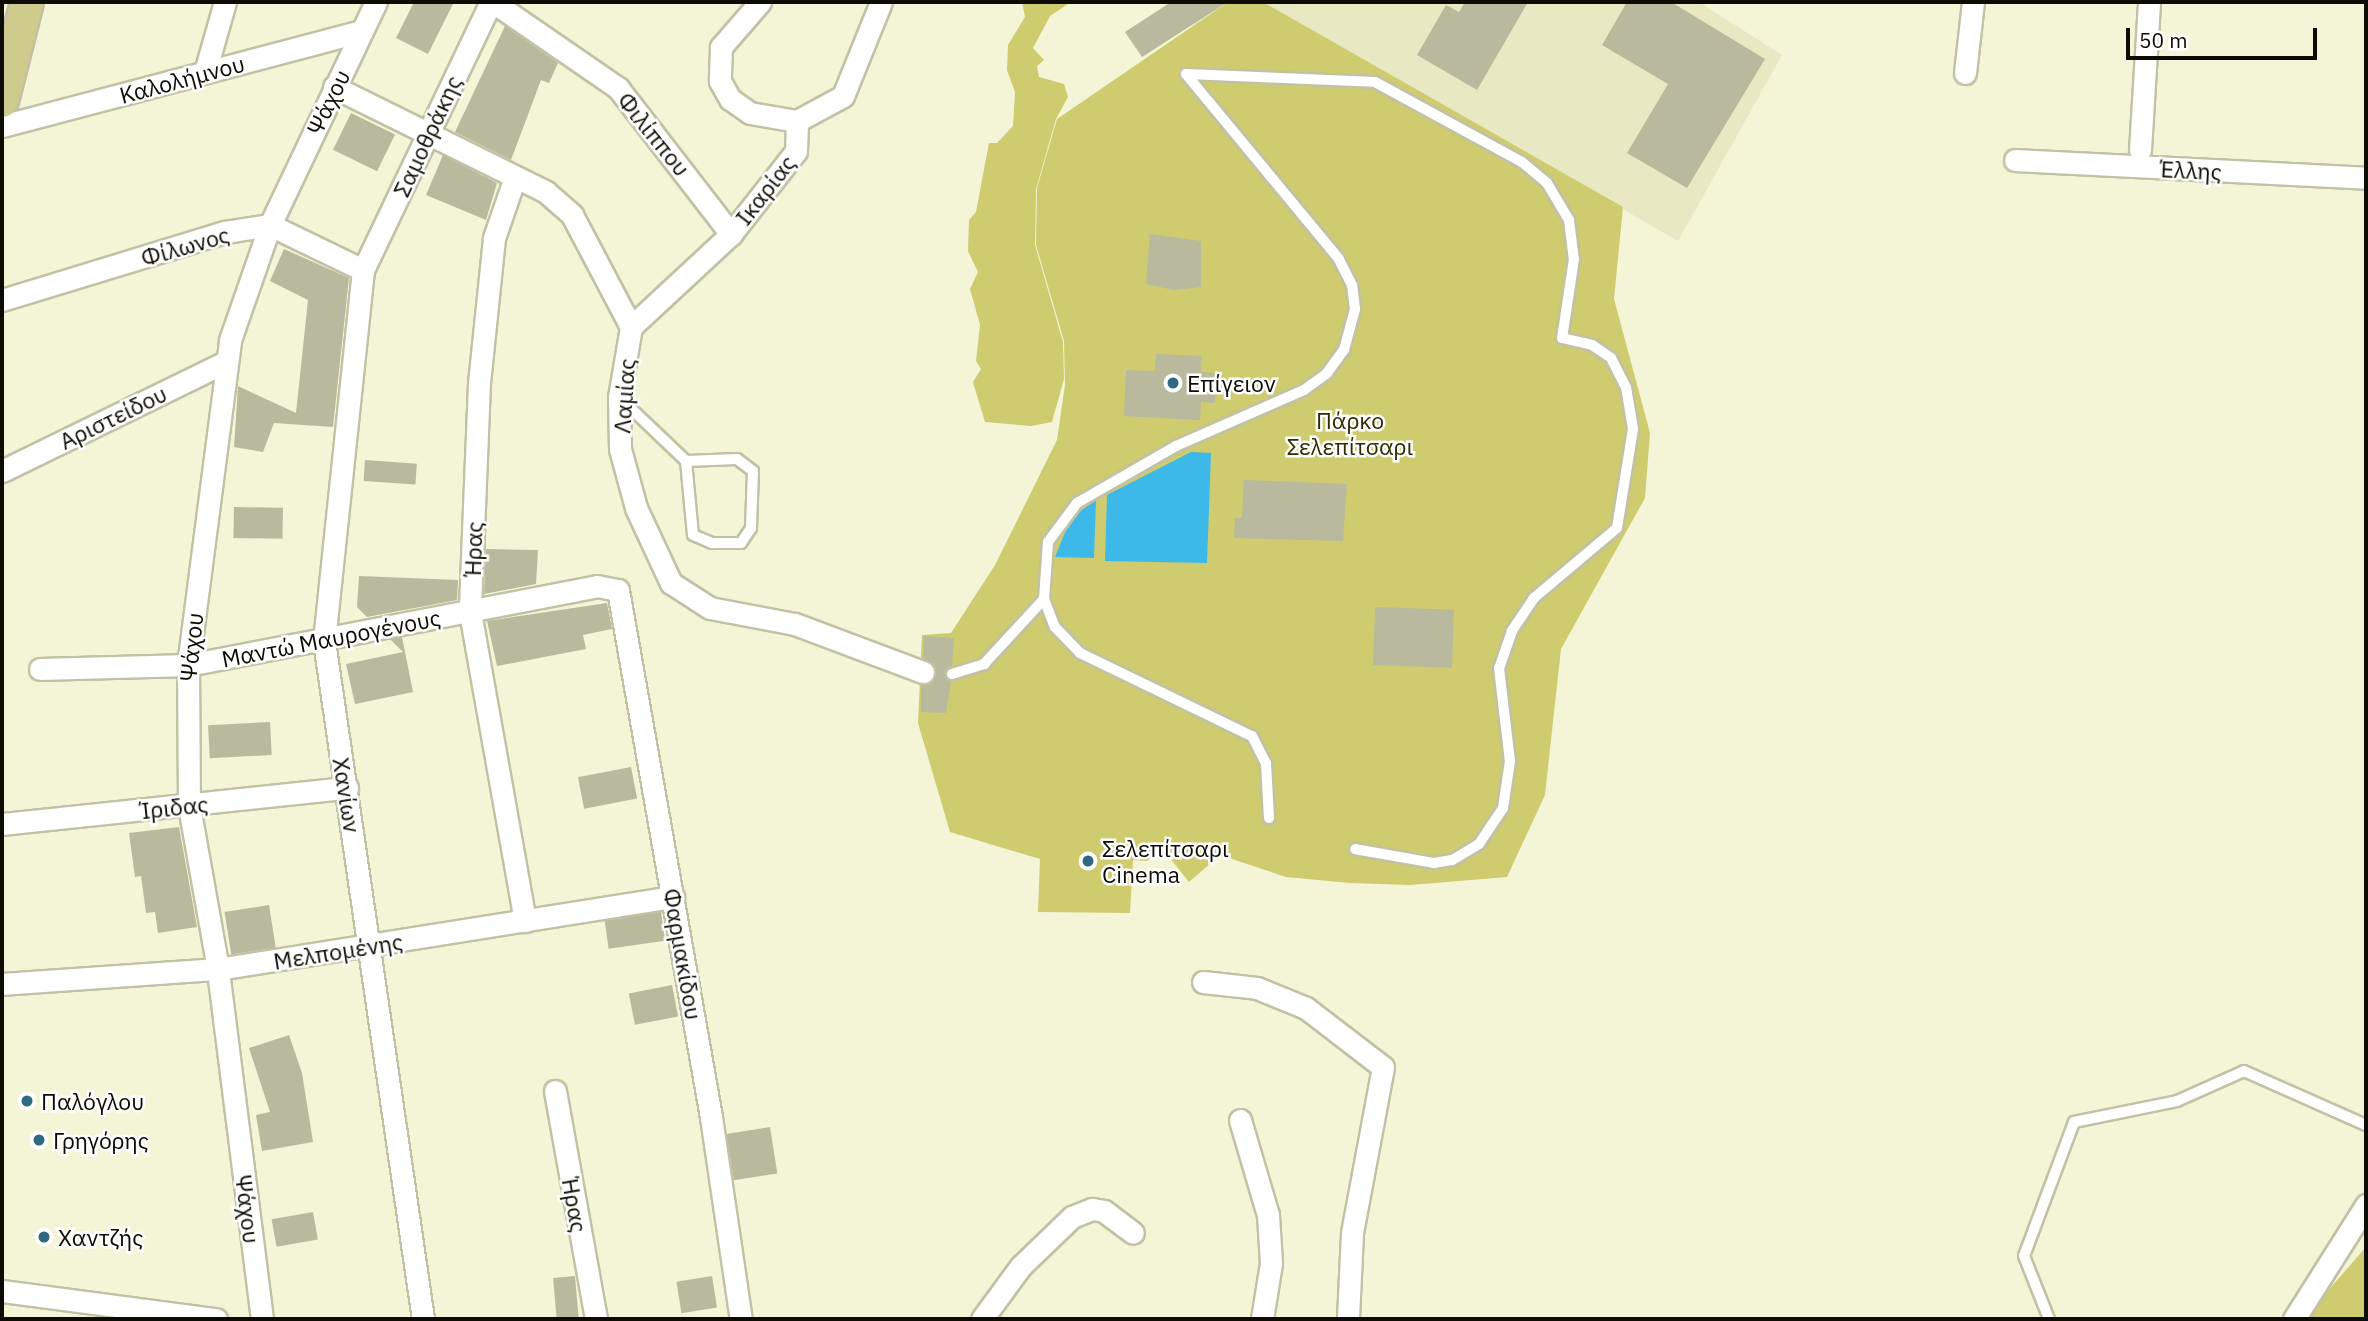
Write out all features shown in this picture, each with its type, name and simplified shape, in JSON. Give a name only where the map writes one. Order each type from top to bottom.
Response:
[{"type":"main road","points":[[2,101],[27,2]]},
{"type":"street","points":[[205,72],[225,2]]},
{"type":"street","name":"Ψάχου","points":[[262,1319],[218,969],[189,806],[188,665],[225,362],[270,225],[376,2]]},
{"type":"street","name":"Σαμοθράκης","points":[[363,270],[492,2]]},
{"type":"street","name":"Φιλίππου","points":[[492,2],[618,88],[731,233]]},
{"type":"street","points":[[760,2],[721,47],[720,81],[730,99],[750,113],[797,121]]},
{"type":"street","name":"Ικαρίας","points":[[631,327],[731,233],[796,151],[797,121],[842,96],[881,2]]},
{"type":"street","points":[[1965,74],[1972,2]]},
{"type":"street","points":[[2140,149],[2149,2]]},
{"type":"street","name":"Καλολήμνου","points":[[2,126],[362,31]]},
{"type":"street","name":"Λαμίας","points":[[334,87],[554,197],[572,215],[631,327],[619,397],[621,449],[636,508],[671,583],[710,608],[794,624],[923,673]]},
{"type":"street","name":"Έλλης","points":[[2015,160],[2366,178]]},
{"type":"street","name":"Ήρας","points":[[515,177],[494,237],[479,383],[470,612],[525,921]]},
{"type":"street","points":[[270,225],[363,270]]},
{"type":"street","name":"Φίλωνος","points":[[2,300],[225,232],[270,225]]},
{"type":"street","name":"Χανίων","points":[[363,270],[324,641],[371,948],[423,1319]]},
{"type":"street","name":"Αριστείδου","points":[[2,471],[225,362]]},
{"type":"street","name":"Μαντώ Μαυρογένους","points":[[40,669],[188,665],[324,641],[597,586],[618,590]]},
{"type":"street","name":"Φαρμακίδου","points":[[618,590],[673,897],[741,1319]]},
{"type":"street","name":"Ίριδας","points":[[2,824],[346,788]]},
{"type":"street","name":"Μελπομένης","points":[[2,984],[218,969],[371,948],[673,897]]},
{"type":"street","points":[[1203,982],[1257,988],[1306,1008],[1383,1067],[1352,1233],[1348,1319]]},
{"type":"street","name":"Ήρας","points":[[555,1091],[596,1319]]},
{"type":"street","points":[[1240,1120],[1268,1214],[1271,1263],[1262,1319]]},
{"type":"street","points":[[2294,1319],[2366,1205]]},
{"type":"street","points":[[982,1319],[1021,1266],[1072,1217],[1104,1211],[1133,1233]]},
{"type":"street","points":[[2,1291],[216,1319]]},
{"type":"lane","points":[[1269,818],[1266,763],[1252,736],[1080,653],[1055,627],[1044,599],[1048,542],[1077,503],[1176,446],[1304,390],[1333,366],[1353,323],[1352,285],[1339,259],[1186,74],[1375,82],[1522,162],[1546,183],[1569,220],[1574,259],[1562,338],[1592,345],[1611,358],[1626,387],[1633,429],[1623,509],[1617,528],[1602,546],[1550,582],[1512,631],[1499,668],[1509,787],[1503,808],[1479,844],[1452,860],[1434,863],[1355,849]]},
{"type":"lane","points":[[619,397],[686,461],[693,535],[712,543],[741,543],[751,527],[753,471],[737,459],[686,461]]},
{"type":"lane","points":[[952,674],[984,664],[1044,599]]},
{"type":"lane","points":[[2049,1319],[2024,1256],[2074,1122],[2177,1101],[2244,1071],[2366,1125]]},
{"type":"shaded area","points":[[1263,2],[1699,2],[1782,55],[1678,241]]},
{"type":"green space","points":[[1022,2],[1071,2],[1050,16],[1033,48],[1044,60],[1037,66],[1039,77],[1064,84],[1068,97],[1056,119],[1036,189],[1035,245],[1063,342],[1064,379],[1052,422],[1031,426],[985,422],[973,382],[981,369],[976,361],[980,325],[970,289],[978,272],[968,251],[969,220],[976,212],[989,143],[997,143],[1013,126],[1015,92],[1007,70],[1008,45],[1025,17]]},
{"type":"green space","name":"Πάρκο Σελεπίτσαρι","points":[[1228,2],[1263,2],[1623,207],[1614,299],[1650,433],[1645,498],[1561,649],[1545,795],[1507,877],[1410,885],[1350,883],[1286,877],[1220,855],[1189,882],[1162,848],[1147,861],[1133,860],[1130,913],[1038,912],[1040,859],[950,832],[918,723],[922,635],[951,633],[995,565],[1057,440],[1065,385],[1064,341],[1036,245],[1037,188],[1057,119]]},
{"type":"green space","points":[[2366,1247],[2366,1319],[2303,1319]]},
{"type":"water","points":[[1191,452],[1211,453],[1207,563],[1105,561],[1107,495]]},
{"type":"water","points":[[1096,500],[1094,558],[1055,557],[1071,518]]},
{"type":"building","points":[[414,2],[454,2],[428,54],[396,38]]},
{"type":"building","points":[[1171,2],[1228,2],[1142,57],[1125,32]]},
{"type":"building","points":[[1465,2],[1528,2],[1477,90],[1417,55],[1446,5],[1459,12]]},
{"type":"building","points":[[1627,2],[1671,2],[1765,59],[1687,188],[1627,153],[1668,84],[1602,45]]},
{"type":"building","points":[[505,26],[558,63],[549,83],[541,80],[511,160],[455,132]]},
{"type":"building","points":[[351,113],[395,134],[377,171],[333,150]]},
{"type":"building","points":[[443,155],[497,183],[486,220],[426,195]]},
{"type":"building","points":[[1150,234],[1201,241],[1201,287],[1174,290],[1146,284]]},
{"type":"building","points":[[284,249],[349,278],[333,427],[274,423],[263,452],[234,447],[238,386],[296,413],[308,300],[270,281]]},
{"type":"building","name":"Επίγειον","points":[[1156,354],[1202,356],[1201,372],[1217,373],[1215,403],[1201,402],[1200,420],[1124,416],[1126,370],[1155,371]]},
{"type":"building","points":[[365,460],[417,464],[415,485],[364,481]]},
{"type":"building","points":[[1244,480],[1347,484],[1343,541],[1234,538],[1235,518],[1242,518]]},
{"type":"building","points":[[234,507],[283,508],[282,539],[233,538]]},
{"type":"building","points":[[486,549],[538,550],[536,584],[484,594]]},
{"type":"building","points":[[359,576],[458,580],[457,600],[367,617],[357,607]]},
{"type":"building","points":[[607,603],[612,629],[583,635],[586,649],[497,666],[487,621]]},
{"type":"building","points":[[1375,607],[1454,610],[1452,668],[1373,665]]},
{"type":"building","points":[[924,636],[954,638],[952,666],[944,673],[951,682],[946,713],[921,712],[921,685],[932,682],[936,671],[923,658]]},
{"type":"building","points":[[402,637],[413,692],[355,704],[346,664],[403,652],[390,639]]},
{"type":"building","points":[[270,722],[272,755],[210,758],[208,725]]},
{"type":"building","points":[[631,767],[637,798],[584,809],[578,777]]},
{"type":"building","points":[[179,827],[197,927],[158,933],[155,912],[146,913],[141,876],[135,877],[129,833]]},
{"type":"building","points":[[269,905],[276,947],[231,955],[225,912]]},
{"type":"building","points":[[661,912],[665,941],[609,949],[605,920]]},
{"type":"building","points":[[672,985],[678,1016],[635,1025],[629,993]]},
{"type":"building","points":[[289,1035],[302,1073],[313,1142],[262,1151],[256,1115],[270,1112],[249,1048]]},
{"type":"building","points":[[770,1127],[777,1173],[734,1180],[727,1134]]},
{"type":"building","points":[[313,1212],[318,1240],[277,1247],[272,1219]]},
{"type":"building","points":[[575,1276],[579,1319],[557,1319],[553,1278]]},
{"type":"building","points":[[712,1276],[717,1308],[681,1313],[676,1282]]},
{"type":"place","name":"Επίγειον","points":[[1173,383]]},
{"type":"place","name":"Σελεπίτσαρι Cinema","points":[[1088,861]]},
{"type":"place","name":"Παλόγλου","points":[[27,1101]]},
{"type":"place","name":"Γρηγόρης","points":[[39,1140]]},
{"type":"place","name":"Χαντζής","points":[[44,1237]]}]
